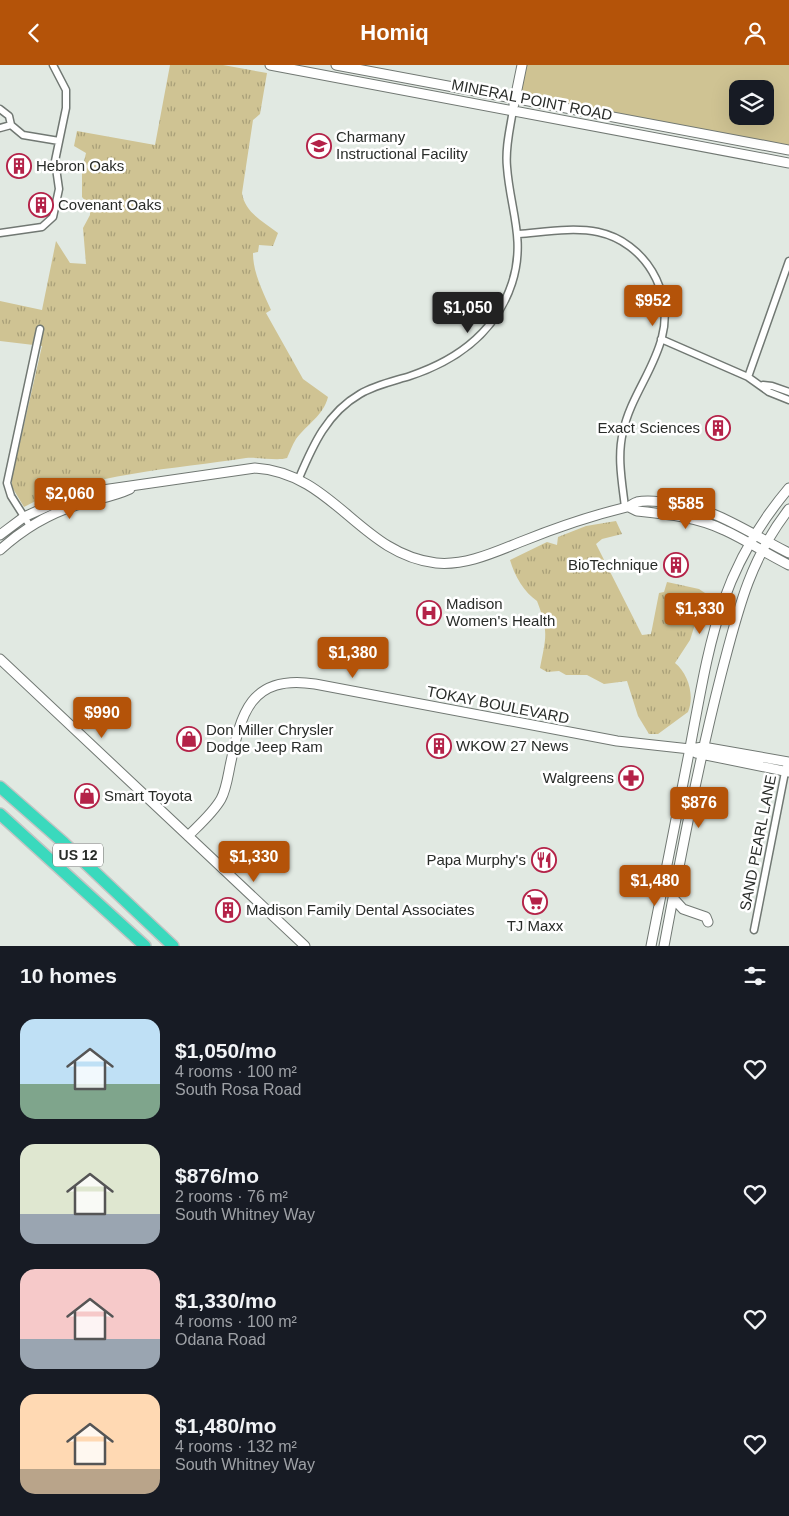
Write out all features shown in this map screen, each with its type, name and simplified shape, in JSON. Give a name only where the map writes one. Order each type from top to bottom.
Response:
[{"type":"highway","name":"US 12","points":[[0,787],[64,843],[174,946]]},
{"type":"highway","name":"US 12","points":[[0,814],[145,946]]},
{"type":"street","points":[[0,233],[42,227],[53,217],[59,189],[55,161],[66,108],[66,90],[52,65]]},
{"type":"street","name":"MINERAL POINT ROAD","points":[[270,65],[789,163]]},
{"type":"street","name":"MINERAL POINT ROAD","points":[[336,65],[789,150]]},
{"type":"street","points":[[299,478],[322,429],[346,404],[360,394],[447,361],[468,347],[487,329],[500,309],[512,283],[517,261],[519,234],[506,160],[522,65]]},
{"type":"street","points":[[0,109],[8,116],[11,125],[23,135],[59,141]]},
{"type":"street","points":[[0,128],[11,125]]},
{"type":"street","points":[[519,234],[590,231],[614,237],[633,249],[653,273],[662,295],[665,319],[661,339],[629,411],[623,431],[620,459],[627,507]]},
{"type":"street","points":[[748,377],[789,261]]},
{"type":"street","points":[[30,526],[11,497],[8,483],[40,329]]},
{"type":"street","points":[[661,339],[748,377],[769,391],[789,400]]},
{"type":"street","points":[[762,385],[772,386],[789,393]]},
{"type":"street","points":[[0,535],[24,517],[75,494],[111,487],[135,487],[245,469],[276,471],[299,478],[326,495],[395,551],[416,559],[438,563],[471,560],[585,517],[627,507],[636,502],[685,506],[718,516],[789,553]]},
{"type":"street","points":[[0,550],[30,526],[67,509],[112,497],[135,487]]},
{"type":"street","points":[[651,946],[715,623],[730,581],[749,544],[789,488]]},
{"type":"street","points":[[627,507],[637,511],[693,519],[710,524],[789,565]]},
{"type":"street","points":[[664,946],[702,751],[743,595],[760,551],[789,509]]},
{"type":"street","points":[[0,659],[305,946]]},
{"type":"street","name":"TOKAY BOULEVARD","points":[[188,836],[221,799],[242,717],[252,700],[267,689],[282,683],[299,681],[576,734],[690,749],[787,767]]},
{"type":"street","name":"SAND PEARL LANE","points":[[754,930],[787,767]]},
{"type":"street","points":[[662,891],[670,915]]},
{"type":"street","points":[[673,898],[683,909],[706,917],[708,922]]},
{"type":"street","points":[[658,911],[668,927]]},
{"type":"green space","points":[[170,65],[223,65],[267,73],[260,114],[253,120],[242,193],[251,211],[278,233],[273,246],[259,245],[258,252],[253,253],[253,260],[259,282],[271,310],[266,313],[303,379],[328,397],[326,404],[319,415],[296,439],[287,458],[246,458],[103,479],[48,496],[24,507],[12,487],[12,477],[42,346],[0,341],[0,301],[42,310],[56,241],[70,263],[86,264],[83,228],[90,215],[90,206],[82,197],[82,170],[86,153],[74,146],[77,131],[155,145]]},
{"type":"green space","points":[[522,65],[789,65],[789,150],[515,98]]},
{"type":"green space","points":[[616,521],[622,534],[602,539],[596,544],[642,635],[651,634],[659,593],[664,592],[667,582],[699,589],[705,593],[690,640],[675,663],[684,673],[689,685],[691,699],[688,712],[658,734],[649,734],[638,716],[627,681],[604,684],[587,675],[566,675],[559,671],[547,672],[540,668],[545,641],[543,620],[537,601],[520,584],[510,560],[547,542],[557,545],[558,537],[586,526]]},
{"type":"place","name":"Charmany Instructional Facility","points":[[319,146]]},
{"type":"place","name":"Hebron Oaks","points":[[19,166]]},
{"type":"place","name":"Covenant Oaks","points":[[41,205]]},
{"type":"place","name":"Exact Sciences","points":[[718,428]]},
{"type":"place","name":"BioTechnique","points":[[676,565]]},
{"type":"place","name":"Madison Women's Health","points":[[429,613]]},
{"type":"place","name":"Don Miller Chrysler Dodge Jeep Ram","points":[[189,739]]},
{"type":"place","name":"WKOW 27 News","points":[[439,746]]},
{"type":"place","name":"Walgreens","points":[[631,778]]},
{"type":"place","name":"Smart Toyota","points":[[87,796]]},
{"type":"place","name":"Papa Murphy's","points":[[544,860]]},
{"type":"place","name":"TJ Maxx","points":[[535,902]]},
{"type":"place","name":"Madison Family Dental Associates","points":[[228,910]]}]
